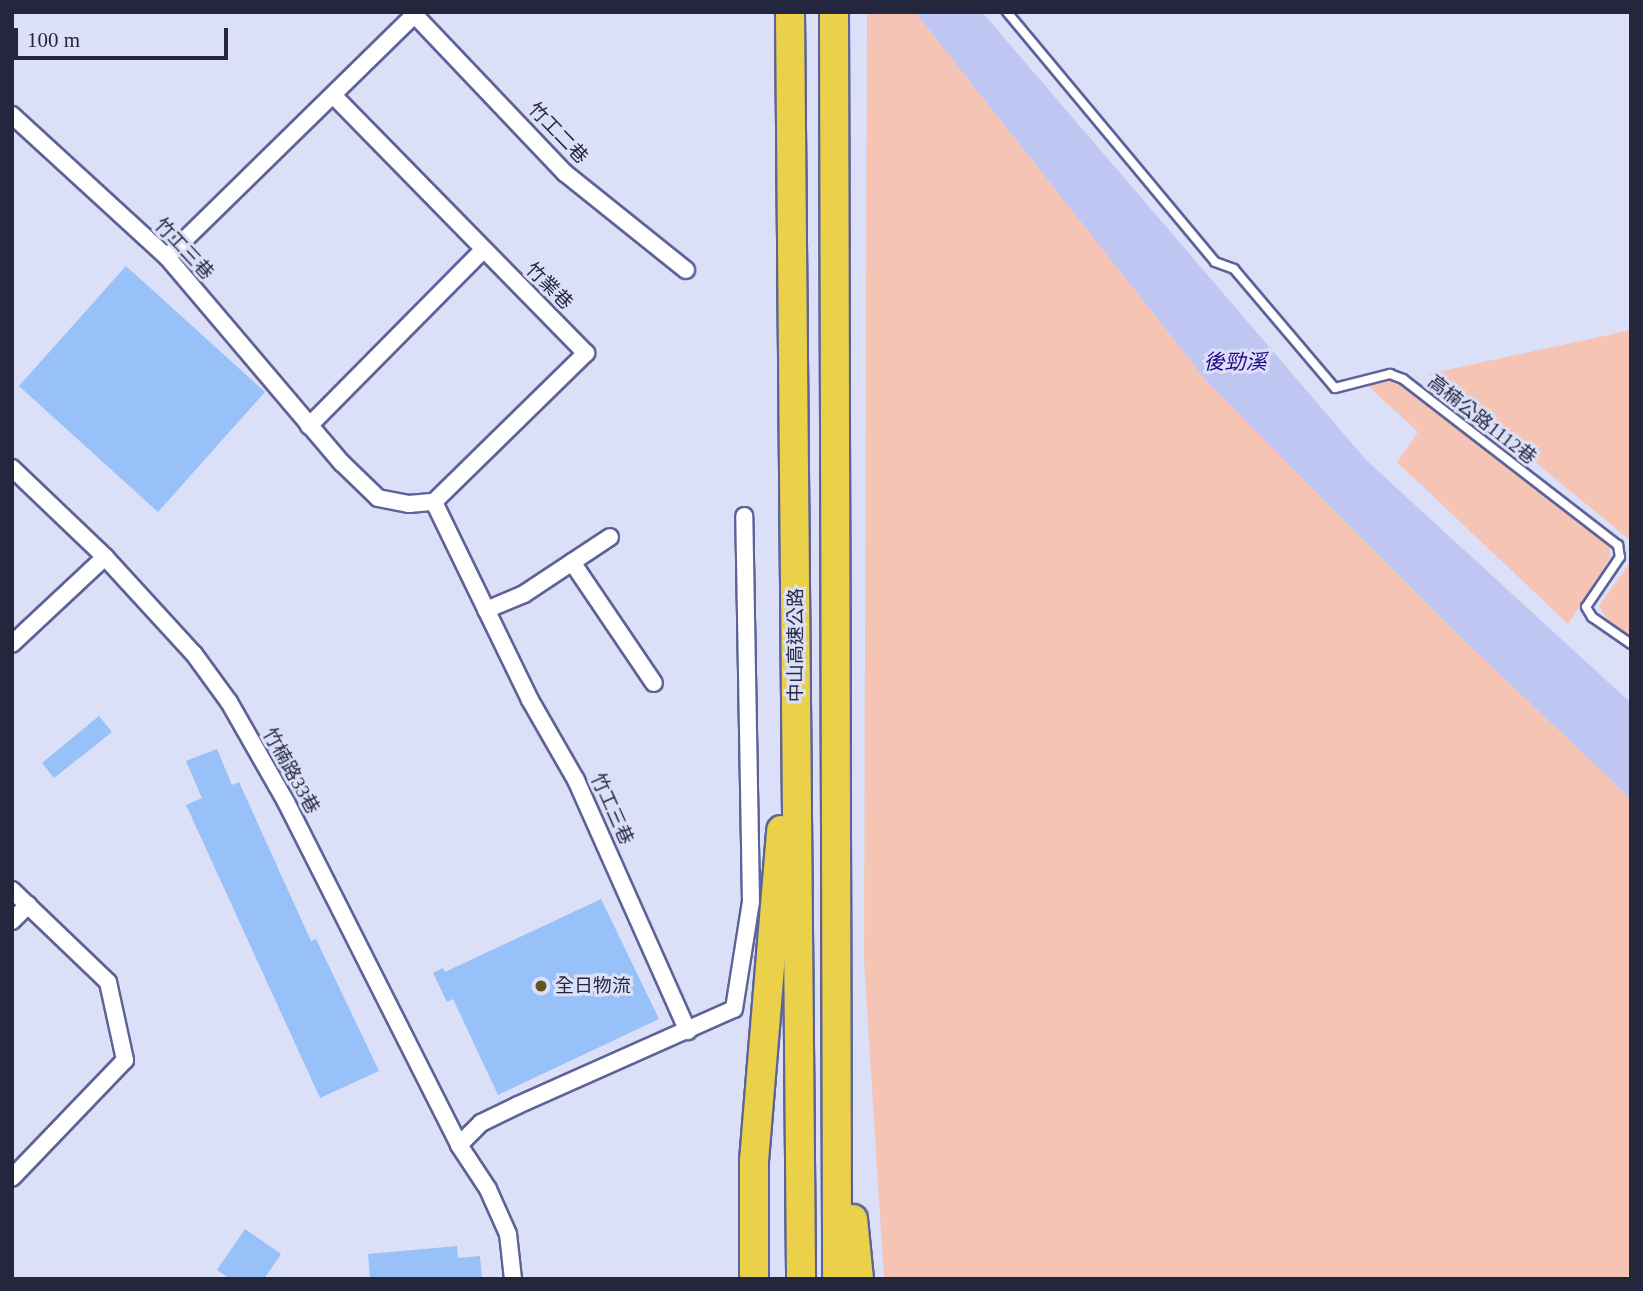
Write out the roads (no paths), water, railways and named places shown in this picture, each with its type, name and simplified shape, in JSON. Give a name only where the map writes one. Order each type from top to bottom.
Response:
[{"type":"highway","name":"中山高速公路","points":[[790,12],[801,1279]]},
{"type":"highway","name":"中山高速公路","points":[[834,12],[837,1279]]},
{"type":"highway","points":[[756,1279],[754,1161],[796,607]]},
{"type":"highway","points":[[836,1022],[859,1279]]},
{"type":"street","points":[[167,257],[334,96],[415,13]]},
{"type":"street","name":"竹工二巷","points":[[415,13],[565,173],[686,270]]},
{"type":"street","name":"竹業巷","points":[[334,96],[586,353],[434,502]]},
{"type":"street","name":"竹工三巷","points":[[12,115],[167,257],[309,426],[378,498],[409,505],[434,502],[530,701],[576,780],[688,1031]]},
{"type":"street","points":[[309,426],[483,250]]},
{"type":"street","name":"竹楠路33巷","points":[[12,468],[105,557],[194,654],[229,702],[286,802],[459,1145],[488,1189],[508,1234],[513,1279]]},
{"type":"street","points":[[459,1145],[481,1123],[734,1010],[751,902],[744,516]]},
{"type":"street","points":[[486,610],[524,594],[610,537]]},
{"type":"street","points":[[12,644],[105,557]]},
{"type":"street","points":[[572,562],[654,683]]},
{"type":"street","points":[[12,890],[108,982],[125,1060],[12,1178]]},
{"type":"street","points":[[12,921],[28,905]]},
{"type":"lane","name":"高楠公路1112巷","points":[[1007,12],[1215,262],[1234,270],[1335,388],[1390,374],[1403,379],[1618,544],[1620,557],[1586,607],[1592,617],[1631,645]]},
{"type":"water","name":"後勁溪","points":[[915,12],[982,12],[1367,461],[1631,703],[1631,799],[1449,626],[1209,384]]},
{"type":"place","name":"全日物流","points":[[541,986]]}]
